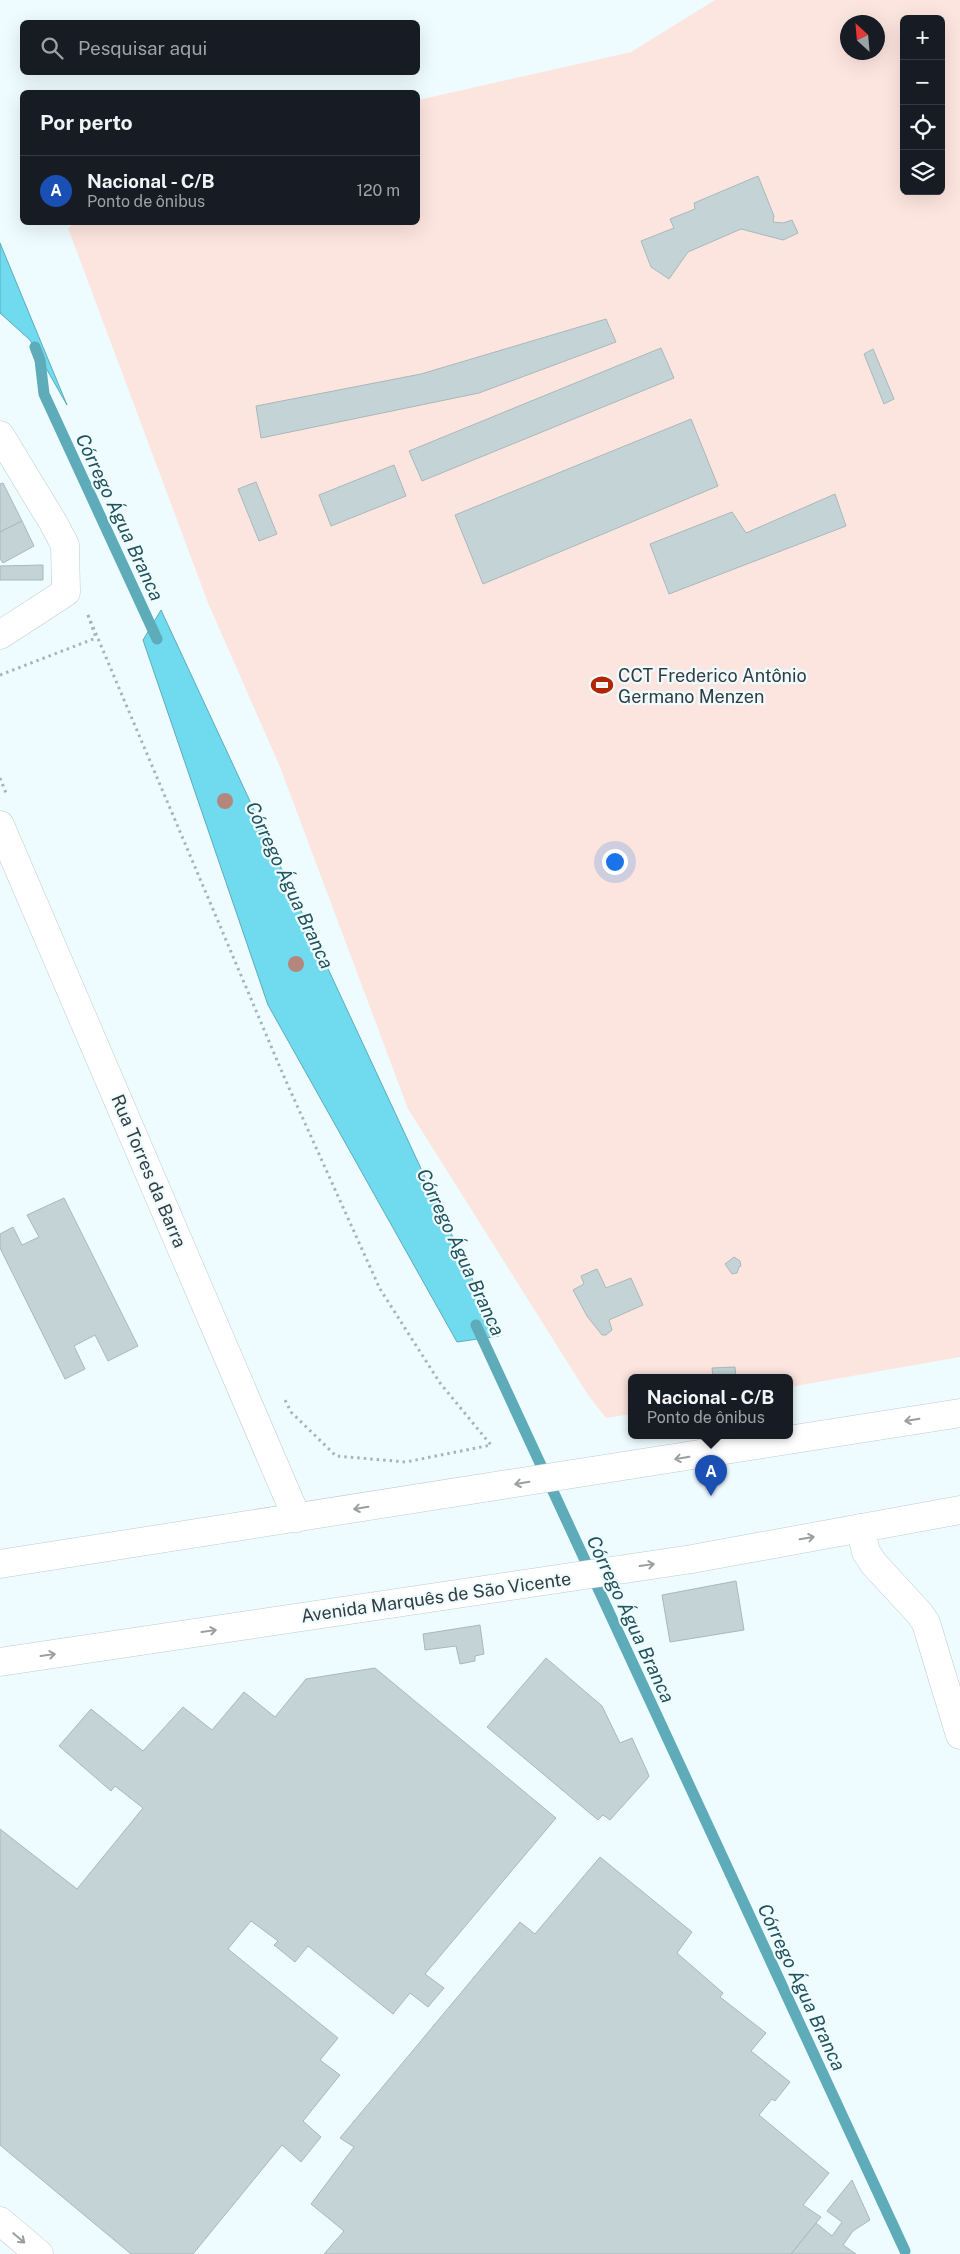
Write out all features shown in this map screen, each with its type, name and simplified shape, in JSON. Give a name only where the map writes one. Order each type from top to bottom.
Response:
[{"type":"main road","points":[[0,435],[54,524],[64,545],[66,592],[0,635]]},
{"type":"main road","name":"Rua Torres da Barra","points":[[0,825],[297,1518]]},
{"type":"main road","points":[[0,1564],[960,1413]]},
{"type":"main road","name":"Avenida Marquês de São Vicente","points":[[0,1662],[692,1559],[960,1510]]},
{"type":"main road","points":[[860,1528],[866,1552],[874,1564],[926,1623],[960,1735]]},
{"type":"main road","points":[[0,2221],[39,2254]]},
{"type":"path","points":[[96,638],[86,610],[91,626],[96,638],[285,1079],[380,1289],[440,1383],[491,1445],[406,1462],[336,1456],[292,1412],[282,1395]]},
{"type":"path","points":[[0,675],[96,638]]},
{"type":"path","points":[[0,778],[7,795]]},
{"type":"shaded area","name":"CCT Frederico Antônio Germano Menzen","points":[[715,0],[960,0],[960,1357],[793,1386],[793,1374],[628,1374],[628,1415],[606,1418],[588,1395],[408,1109],[280,767],[208,603],[68,228],[72,225],[420,225],[420,100],[631,52]]},
{"type":"water","points":[[0,243],[67,405],[30,340],[0,313]]},
{"type":"water","points":[[161,610],[499,1336],[457,1342],[268,1005],[143,640]]},
{"type":"building","points":[[758,176],[774,216],[773,222],[783,223],[792,220],[798,233],[783,240],[741,229],[688,252],[669,279],[651,267],[641,241],[674,228],[670,219],[695,209],[694,203]]},
{"type":"building","points":[[606,319],[616,342],[479,393],[261,438],[256,406],[421,374]]},
{"type":"building","points":[[661,348],[674,378],[422,481],[409,451]]},
{"type":"building","points":[[873,349],[894,399],[884,404],[864,354]]},
{"type":"building","points":[[691,419],[718,486],[483,584],[455,515]]},
{"type":"building","points":[[394,465],[406,496],[331,526],[319,495]]},
{"type":"building","points":[[256,482],[277,534],[259,541],[238,489]]},
{"type":"building","points":[[3,483],[22,521],[0,532],[0,484]]},
{"type":"building","points":[[835,494],[846,526],[669,594],[650,544],[732,512],[746,533]]},
{"type":"building","points":[[22,521],[34,546],[3,563],[0,559],[0,532]]},
{"type":"building","points":[[43,565],[43,580],[0,580],[0,566]]},
{"type":"building","points":[[64,1198],[138,1346],[108,1361],[95,1335],[74,1346],[85,1369],[65,1379],[0,1248],[0,1234],[13,1227],[22,1245],[39,1237],[27,1215]]},
{"type":"building","points":[[734,1257],[740,1261],[741,1266],[737,1273],[732,1274],[725,1264]]},
{"type":"building","points":[[597,1269],[606,1288],[631,1278],[643,1305],[609,1320],[612,1330],[606,1335],[602,1335],[587,1316],[573,1290],[584,1284],[581,1276]]},
{"type":"building","points":[[735,1367],[736,1374],[713,1374],[712,1368]]},
{"type":"building","points":[[736,1581],[744,1630],[670,1642],[662,1595]]},
{"type":"building","points":[[480,1625],[484,1654],[475,1656],[475,1661],[460,1664],[456,1646],[425,1650],[423,1634]]},
{"type":"building","points":[[546,1658],[602,1706],[620,1743],[632,1738],[649,1776],[610,1820],[603,1815],[598,1820],[487,1727]]},
{"type":"building","points":[[375,1668],[556,1818],[425,1974],[444,1988],[428,2007],[410,1993],[393,2014],[308,1946],[295,1962],[274,1945],[278,1941],[251,1921],[228,1949],[338,2038],[320,2060],[340,2075],[303,2121],[321,2137],[301,2162],[282,2145],[193,2254],[131,2254],[0,2145],[0,1829],[77,1889],[143,1808],[115,1786],[111,1791],[59,1746],[91,1709],[143,1751],[183,1707],[212,1730],[244,1692],[275,1717],[306,1679]]},
{"type":"building","points":[[600,1857],[692,1932],[677,1953],[723,1993],[720,1997],[766,2033],[751,2051],[790,2082],[775,2101],[772,2099],[759,2115],[829,2173],[803,2205],[821,2217],[791,2254],[324,2254],[344,2231],[311,2204],[354,2147],[340,2138],[520,1922],[535,1934]]},
{"type":"building","points":[[852,2180],[870,2220],[853,2231],[843,2245],[856,2254],[791,2254],[816,2223],[832,2236],[842,2222],[827,2211]]},
{"type":"waterway","name":"Córrego Água Branca","points":[[35,347],[40,360],[44,394],[157,639]]},
{"type":"waterway","name":"Córrego Água Branca","points":[[476,1325],[905,2251]]},
{"type":"place","name":"CCT Frederico Antônio Germano Menzen","points":[[602,685]]},
{"type":"place","name":"Nacional - C/B","points":[[711,1496]]}]
